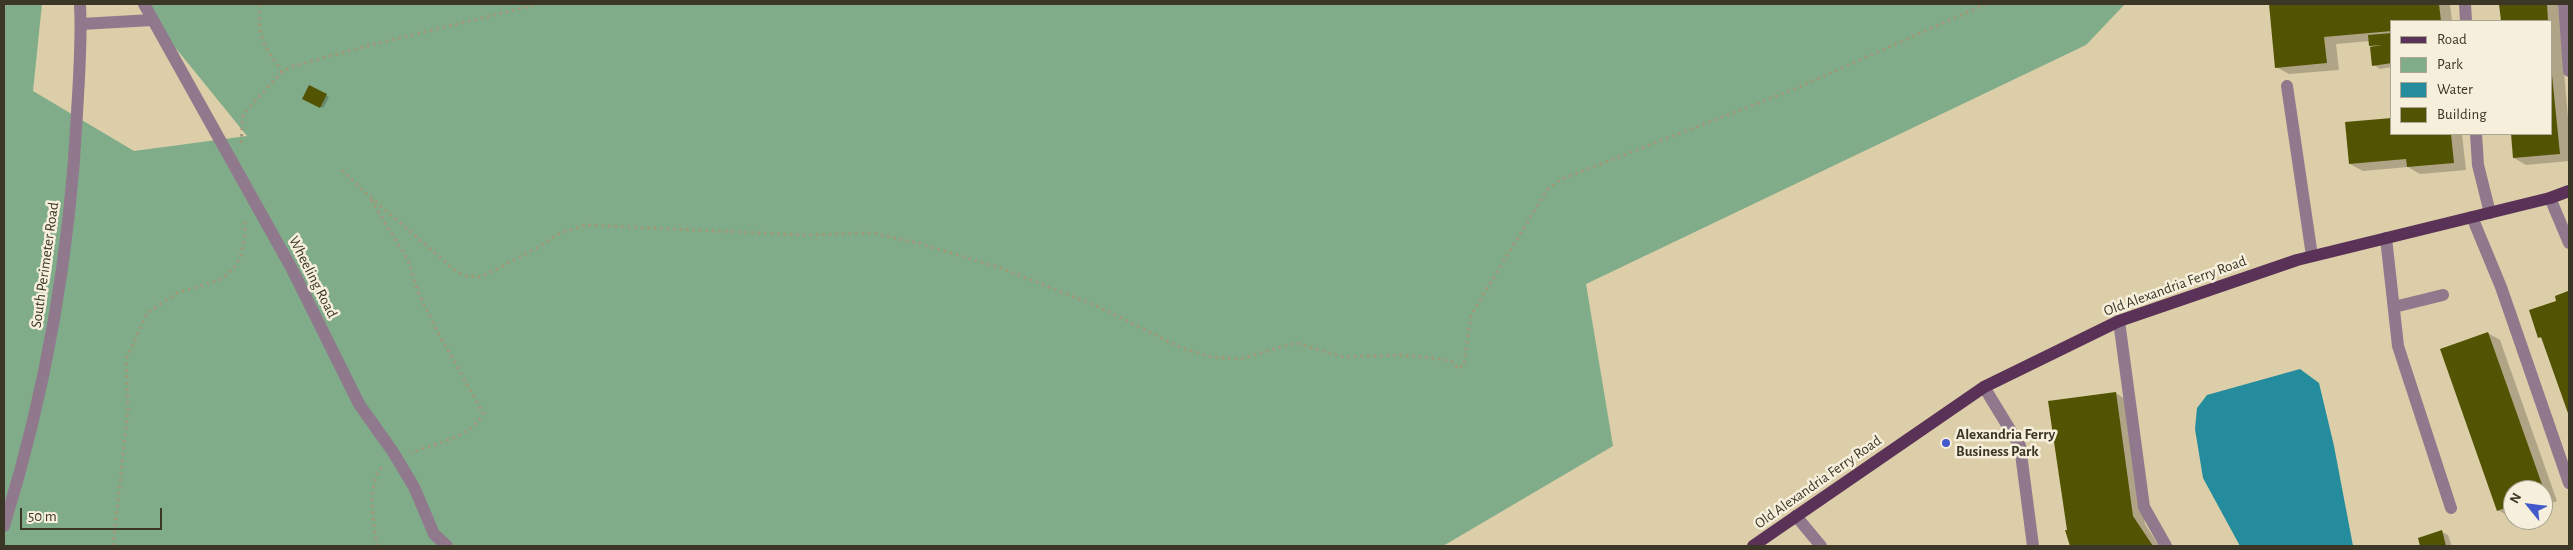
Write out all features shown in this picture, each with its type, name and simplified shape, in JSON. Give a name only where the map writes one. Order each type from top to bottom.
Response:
[{"type":"main road","name":"Old Alexandria Ferry Road","points":[[1753,546],[1984,387],[2119,321],[2312,256],[2550,198],[2569,191]]},
{"type":"street","name":"South Perimeter Road","points":[[4,526],[32,427],[54,325],[68,233],[76,148],[81,24],[80,4]]},
{"type":"street","name":"Wheeling Road","points":[[144,4],[292,269],[358,404],[396,458],[414,488],[434,534],[447,546]]},
{"type":"street","points":[[2465,4],[2466,20]]},
{"type":"street","points":[[2566,7],[2569,71]]},
{"type":"street","points":[[81,24],[152,20]]},
{"type":"street","points":[[2287,86],[2312,256]]},
{"type":"street","points":[[2476,135],[2478,165],[2490,213]]},
{"type":"street","points":[[2550,198],[2569,243]]},
{"type":"street","points":[[2472,217],[2501,287],[2568,483]]},
{"type":"street","points":[[2386,238],[2398,346],[2451,508]]},
{"type":"street","points":[[2394,307],[2443,295]]},
{"type":"street","points":[[2119,321],[2144,507],[2166,546]]},
{"type":"street","points":[[1984,387],[2014,432],[2020,446],[2033,546]]},
{"type":"street","points":[[1796,516],[1821,546]]},
{"type":"path","points":[[260,4],[258,26],[267,51],[282,72]]},
{"type":"path","points":[[342,170],[457,272],[466,276],[481,277],[537,248],[558,234],[586,225],[794,234],[874,233],[921,244],[1001,268],[1099,307],[1182,348],[1211,357],[1239,359],[1296,343],[1343,357],[1398,355],[1433,358],[1451,361],[1459,369],[1464,364],[1471,315],[1522,233],[1534,207],[1553,185],[1585,170],[1792,90],[1986,4]]},
{"type":"path","points":[[368,195],[408,260],[418,292],[437,331],[483,413],[479,423],[464,432],[396,458],[378,470],[374,482],[372,505],[377,546]]},
{"type":"green space","points":[[4,4],[42,4],[33,91],[134,151],[247,136],[140,4],[2125,4],[2086,45],[1586,284],[1613,446],[1443,546],[4,546]]},
{"type":"water","points":[[2300,369],[2319,383],[2334,446],[2353,546],[2240,546],[2203,478],[2195,429],[2197,408],[2207,395]]},
{"type":"building","points":[[2269,4],[2439,4],[2441,20],[2390,20],[2390,31],[2324,37],[2327,63],[2275,68]]},
{"type":"building","points":[[2499,4],[2547,4],[2548,20],[2501,20]]},
{"type":"building","points":[[2390,33],[2390,63],[2372,66],[2370,47],[2382,45],[2369,46],[2368,35]]},
{"type":"building","points":[[309,85],[327,94],[320,108],[302,99]]},
{"type":"building","points":[[2553,85],[2560,154],[2513,158],[2511,135],[2553,135]]},
{"type":"building","points":[[2390,118],[2390,135],[2451,135],[2454,163],[2407,167],[2406,159],[2349,164],[2345,122]]},
{"type":"building","points":[[2568,291],[2569,416],[2541,337],[2538,338],[2529,310],[2556,301],[2555,296]]},
{"type":"building","points":[[2488,332],[2540,480],[2503,480],[2503,509],[2497,511],[2440,349]]},
{"type":"building","points":[[2116,392],[2133,516],[2153,546],[2070,546],[2065,530],[2067,530],[2048,401]]},
{"type":"building","points":[[2442,530],[2446,546],[2420,546],[2418,538]]},
{"type":"place","name":"Alexandria Ferry Business Park","points":[[1946,443]]}]
